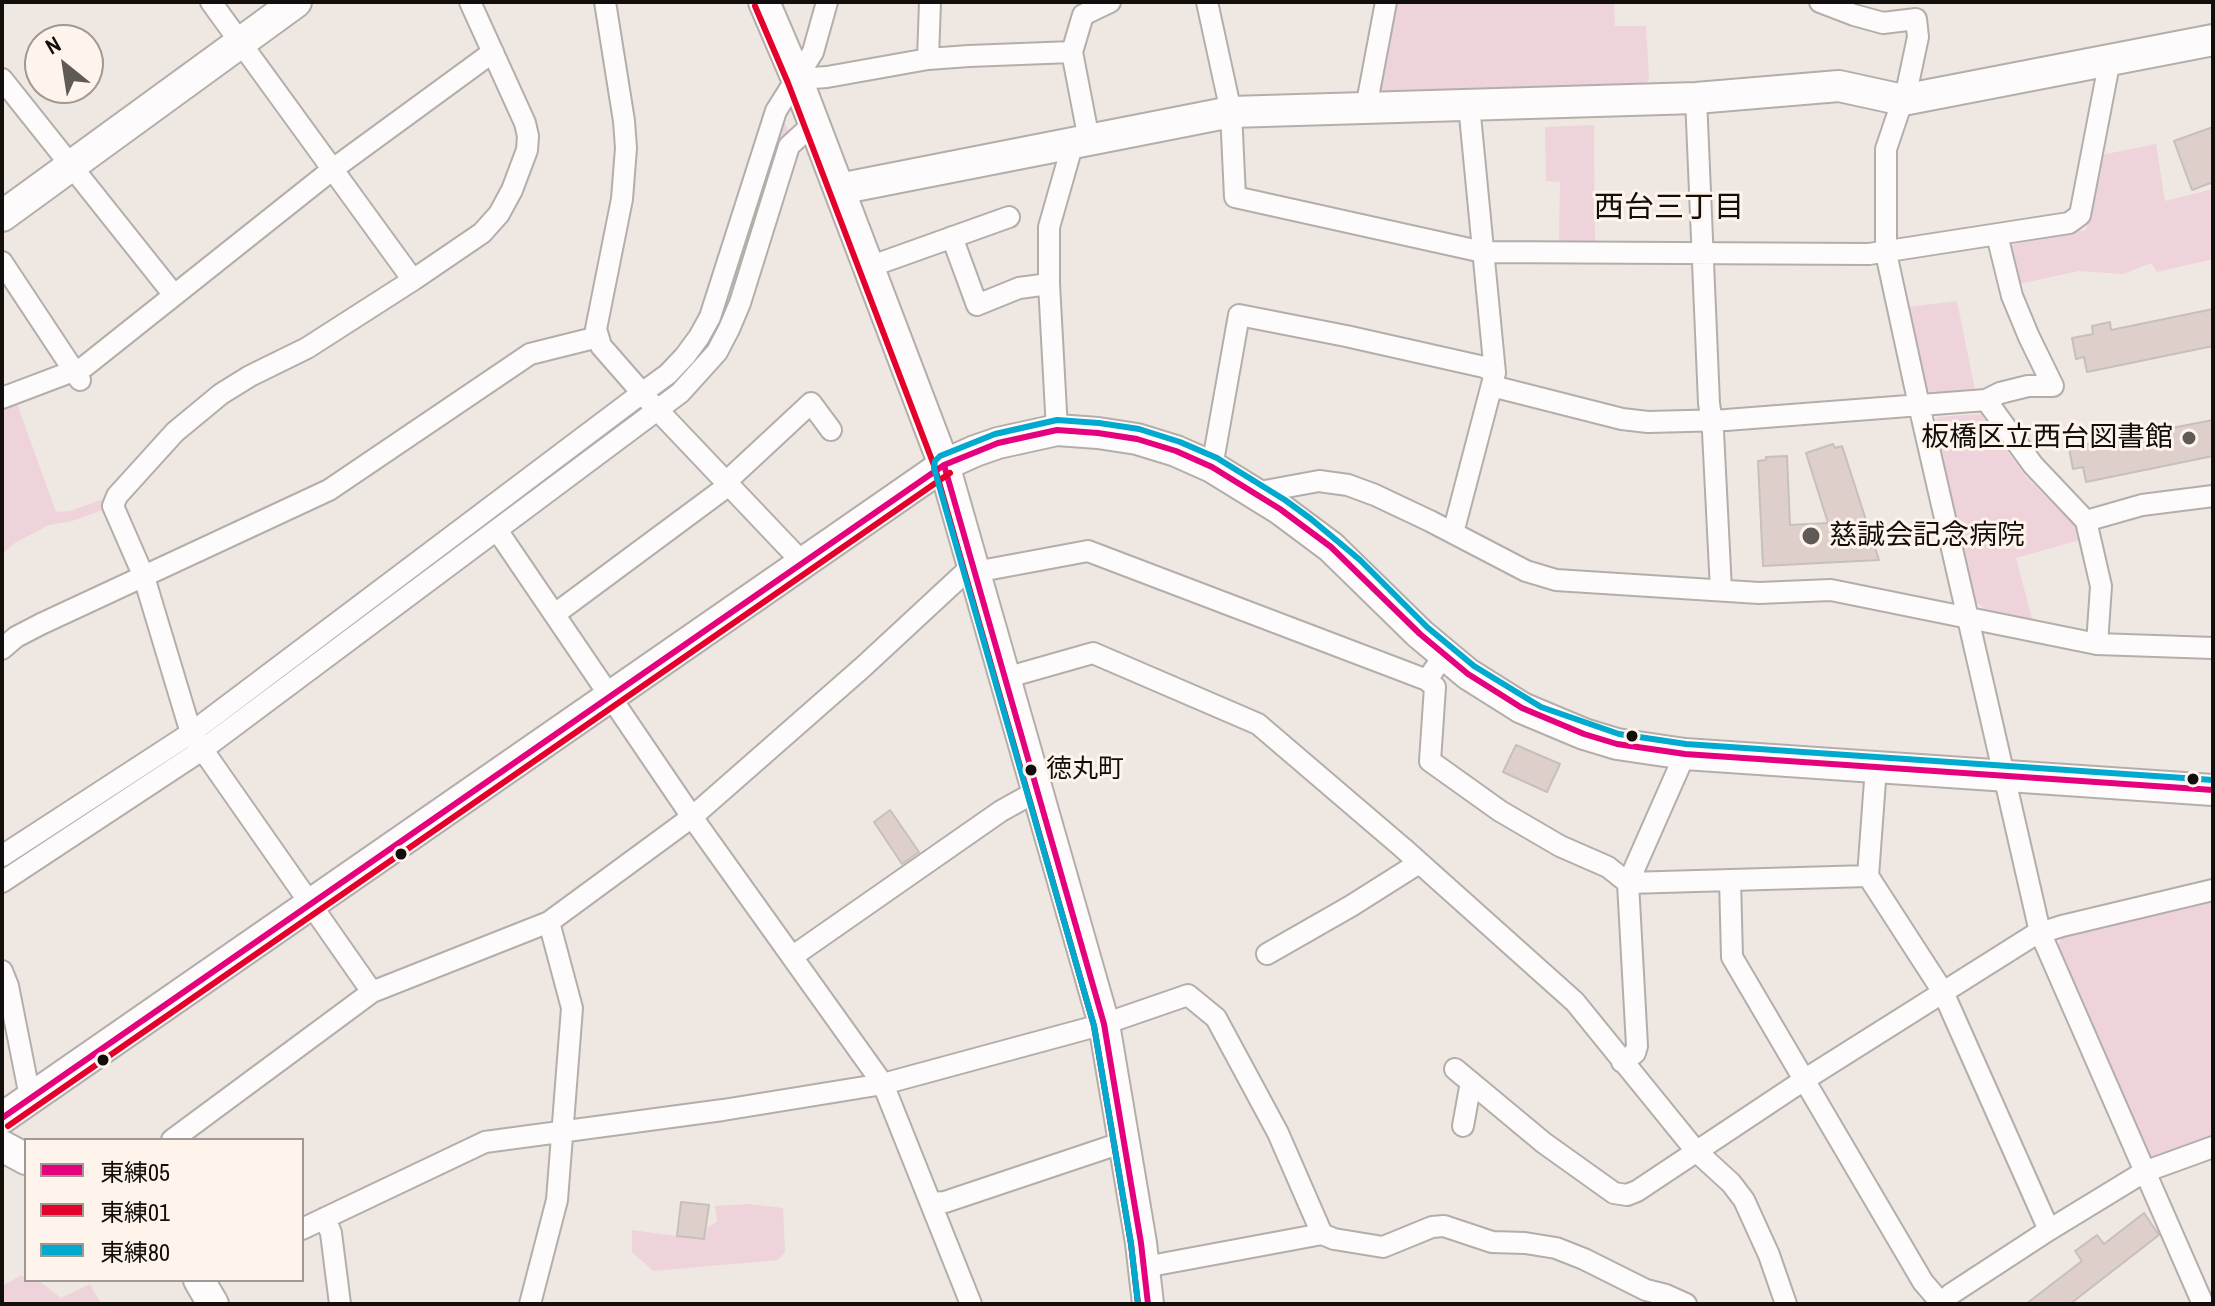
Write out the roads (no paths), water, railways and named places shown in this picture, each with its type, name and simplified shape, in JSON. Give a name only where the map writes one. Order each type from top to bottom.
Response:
[{"type":"street","points":[[211,2],[413,280]]},
{"type":"street","points":[[2,216],[296,2]]},
{"type":"street","points":[[372,992],[191,733],[144,577],[113,506],[117,496],[154,449],[221,394],[307,348],[413,280],[482,233],[499,214],[527,150],[528,136],[525,123],[470,2]]},
{"type":"street","points":[[605,2],[626,148],[622,199],[596,329],[601,346],[802,562]]},
{"type":"street","points":[[764,2],[797,79],[944,465],[1104,1024],[1145,1267],[1148,1304]]},
{"type":"street","points":[[2,856],[191,733],[668,374],[699,337],[710,317],[776,111],[813,52],[827,2]]},
{"type":"street","points":[[928,59],[930,2]]},
{"type":"street","points":[[1057,430],[1049,227],[1081,141],[1072,52],[1081,8],[1110,2]]},
{"type":"street","points":[[1207,2],[1231,112],[1235,197],[1483,252],[1886,253],[2069,223],[2080,215],[2110,59]]},
{"type":"street","points":[[1366,108],[1386,2]]},
{"type":"street","points":[[1820,2],[1883,23],[1916,19],[1918,37],[1903,100],[1886,149],[1886,253],[1919,405],[2040,932],[2203,1304]]},
{"type":"street","points":[[839,189],[1231,112],[1696,98],[1839,86],[1903,100],[2213,40]]},
{"type":"street","points":[[2,398],[77,375],[333,169],[493,52]]},
{"type":"street","points":[[797,79],[827,77],[928,59],[1072,52]]},
{"type":"street","points":[[2,79],[174,295]]},
{"type":"street","points":[[1696,98],[1721,590]]},
{"type":"street","points":[[1453,533],[1493,379],[1469,105]]},
{"type":"street","points":[[2,882],[202,750],[680,393],[717,352],[729,329],[789,146],[814,123]]},
{"type":"street","points":[[869,267],[1009,217]]},
{"type":"street","points":[[1212,467],[1239,315],[1484,367],[1493,379],[1626,420],[1648,422],[1986,400],[2028,386],[2053,386],[2012,296],[1997,235]]},
{"type":"street","points":[[952,237],[977,305],[1019,288],[1049,284]]},
{"type":"street","points":[[2,262],[77,375]]},
{"type":"street","points":[[2,649],[16,637],[329,490],[530,354],[598,337]]},
{"type":"street","points":[[1986,400],[2033,465],[2086,521],[2101,586],[2097,644]]},
{"type":"street","points":[[555,614],[727,484],[811,403],[831,430]]},
{"type":"street","points":[[2,1118],[944,465],[998,443],[1057,430],[1137,439],[1212,467],[1280,509],[1331,547],[1444,655],[1494,692],[1553,722],[1617,744],[1685,754],[2213,790]]},
{"type":"street","points":[[1254,493],[1319,481],[1348,485],[1375,495],[1526,571],[1556,580],[1759,593],[1831,590],[2097,644],[2213,648]]},
{"type":"street","points":[[2086,521],[2142,505],[2213,496]]},
{"type":"street","points":[[497,530],[692,817],[883,1084],[971,1304]]},
{"type":"street","points":[[175,1138],[372,992],[549,922],[692,817],[974,569],[1088,551],[1427,680],[1435,687],[1430,761],[1500,811],[1560,846],[1608,867],[1628,883],[1868,876]]},
{"type":"street","points":[[1005,678],[1093,653],[1258,724],[1575,1002],[1696,1151],[1731,1183],[1744,1200],[1769,1255],[1786,1304]]},
{"type":"street","points":[[1427,680],[1444,655]]},
{"type":"street","points":[[1622,1062],[1635,1053],[1637,1046],[1628,883],[1685,754]]},
{"type":"street","points":[[1876,767],[1868,876],[1943,992],[2049,1230]]},
{"type":"street","points":[[793,956],[1001,811],[1037,791]]},
{"type":"street","points":[[1267,954],[1419,863]]},
{"type":"street","points":[[1730,880],[1732,957],[1923,1282],[1942,1304],[1951,1294],[2144,1172],[2213,1147]]},
{"type":"street","points":[[1463,1126],[1463,1075],[1544,1143],[1614,1193],[1627,1195],[2040,932],[2213,890]]},
{"type":"street","points":[[530,1304],[557,1200],[572,1008],[549,922]]},
{"type":"street","points":[[2,971],[8,986],[30,1097]]},
{"type":"street","points":[[304,1228],[485,1142],[723,1110],[883,1084],[1104,1024],[1188,995],[1216,1018],[1278,1133],[1322,1234]]},
{"type":"street","points":[[931,1203],[945,1202],[1124,1142]]},
{"type":"street","points":[[2,1146],[24,1158]]},
{"type":"street","points":[[325,1218],[331,1233],[340,1304]]},
{"type":"street","points":[[1145,1267],[1322,1234],[1383,1247],[1432,1227],[1444,1226],[1492,1242],[1556,1248],[1646,1290],[1686,1304]]},
{"type":"street","points":[[200,1282],[213,1304]]},
{"type":"place","name":"板橋区立西台図書館","points":[[2189,438]]},
{"type":"place","name":"慈誠会記念病院","points":[[1811,536]]},
{"type":"place","name":"徳丸町","points":[[1031,770]]},
{"type":"district","name":"西台三丁目","points":[[1669,209]]}]
